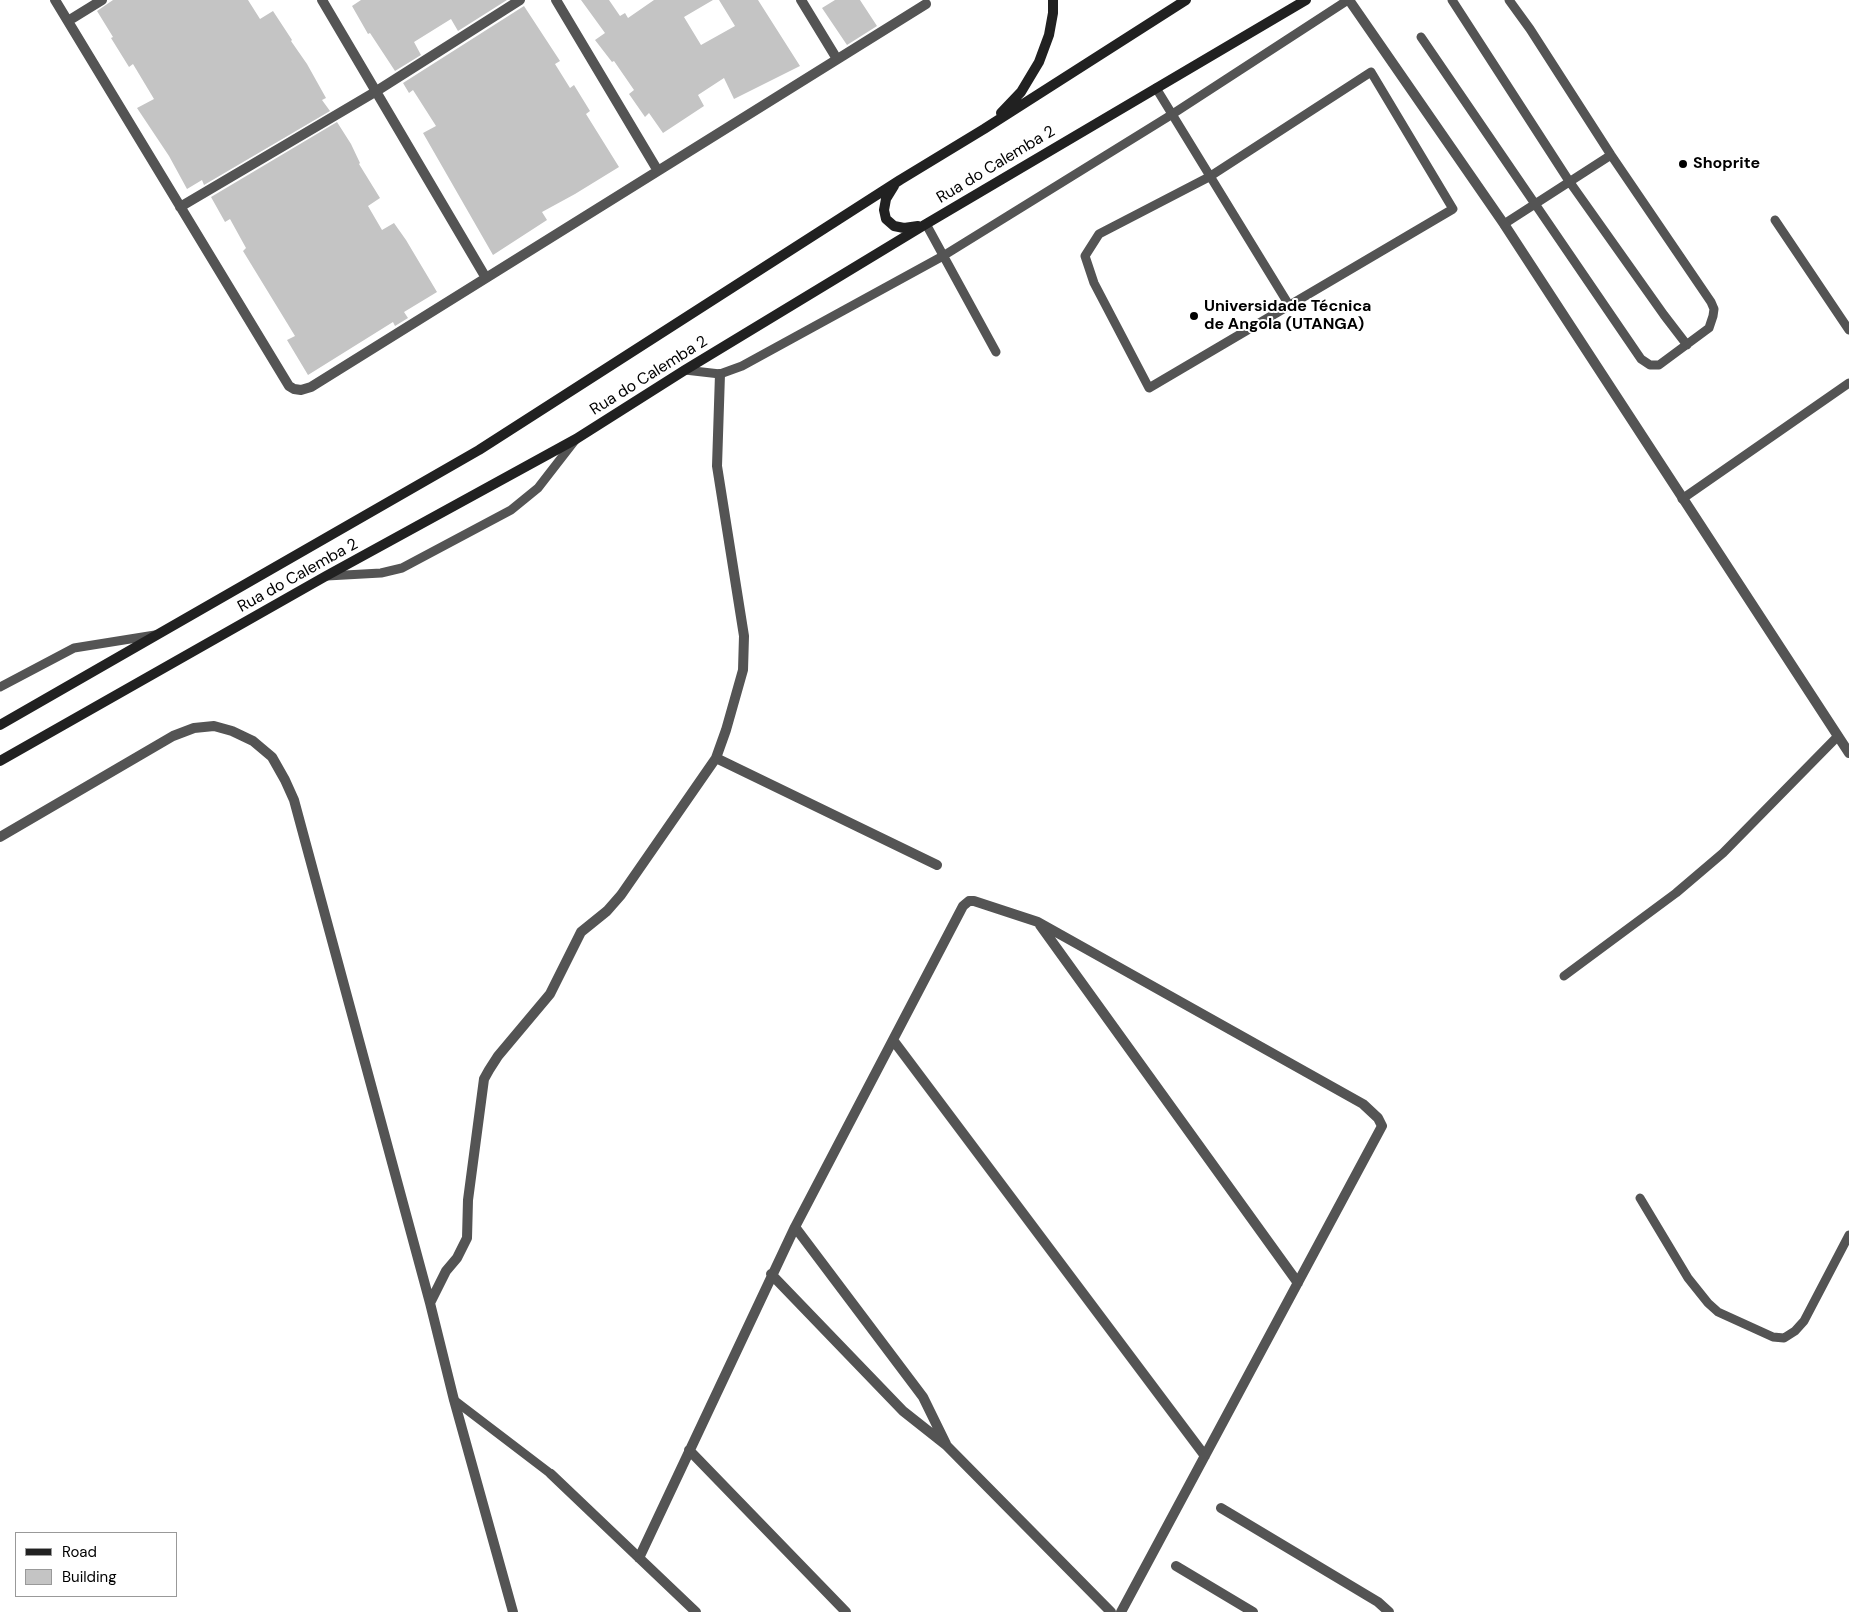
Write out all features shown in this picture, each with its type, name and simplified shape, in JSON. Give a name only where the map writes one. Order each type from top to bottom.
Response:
[{"type":"main road","points":[[984,129],[1021,92],[1039,62],[1049,35],[1053,0]]},
{"type":"main road","name":"Rua do Calemba 2","points":[[0,725],[479,450],[900,180],[984,129],[1186,0]]},
{"type":"main road","name":"Rua do Calemba 2","points":[[0,761],[326,576],[576,440],[685,370],[926,224],[1306,0]]},
{"type":"main road","points":[[900,180],[886,199],[884,210],[886,219],[894,226],[904,228],[926,224]]},
{"type":"street","points":[[55,0],[289,386],[301,390],[311,387],[926,4]]},
{"type":"street","points":[[68,21],[102,0]]},
{"type":"street","points":[[322,0],[486,278]]},
{"type":"street","points":[[180,207],[376,92],[520,0]]},
{"type":"street","points":[[556,0],[658,171]]},
{"type":"street","points":[[801,0],[837,59]]},
{"type":"street","points":[[1349,0],[1504,224],[1849,753]]},
{"type":"street","points":[[430,1303],[446,1271],[457,1258],[467,1238],[467,1211],[484,1079],[498,1056],[550,994],[581,932],[607,911],[621,895],[716,758],[728,725],[743,670],[744,636],[717,466],[720,374]]},
{"type":"street","points":[[0,837],[173,736],[194,728],[214,726],[232,731],[253,741],[272,757],[294,800],[430,1303],[454,1400],[513,1612]]},
{"type":"street","points":[[716,758],[938,866]]},
{"type":"street","points":[[639,1558],[771,1274],[892,1040],[963,906],[969,901],[981,902],[1038,922],[1363,1104],[1378,1118],[1382,1126],[1121,1612]]},
{"type":"street","points":[[1038,922],[1298,1283]]},
{"type":"street","points":[[892,1040],[1205,1456]]},
{"type":"street","points":[[795,1227],[923,1397],[946,1445]]},
{"type":"street","points":[[771,1274],[903,1411],[946,1445],[1111,1612]]},
{"type":"street","points":[[689,1450],[846,1612]]},
{"type":"street","points":[[551,1474],[696,1612]]},
{"type":"street","points":[[1221,1508],[1378,1602],[1389,1612]]},
{"type":"street","points":[[1176,1566],[1253,1612]]},
{"type":"lane","points":[[685,370],[720,374],[742,366],[943,256],[1171,115],[1349,0]]},
{"type":"lane","points":[[1452,0],[1569,181],[1687,345]]},
{"type":"lane","points":[[1420,37],[1645,363],[1659,366],[1708,328],[1712,323],[1714,309],[1509,0]]},
{"type":"lane","points":[[1371,72],[1454,209],[1150,388],[1094,283],[1085,256],[1099,234],[1209,176],[1371,72]]},
{"type":"lane","points":[[1156,88],[1289,305]]},
{"type":"lane","points":[[1504,224],[1611,155]]},
{"type":"lane","points":[[1775,220],[1849,330]]},
{"type":"lane","points":[[926,224],[996,352]]},
{"type":"lane","points":[[1682,499],[1849,384]]},
{"type":"lane","points":[[326,576],[381,573],[402,568],[511,510],[538,488],[576,440]]},
{"type":"lane","points":[[0,686],[74,648],[158,634]]},
{"type":"lane","points":[[1564,976],[1676,892],[1723,853],[1838,736]]},
{"type":"lane","points":[[1640,1198],[1688,1278],[1708,1303],[1718,1312],[1773,1337],[1784,1338],[1795,1331],[1804,1320],[1849,1235]]},
{"type":"lane","points":[[454,1400],[551,1474]]},
{"type":"building","points":[[113,0],[248,0],[260,19],[273,11],[307,64],[326,98],[322,100],[330,111],[204,185],[202,180],[187,189],[169,156],[137,108],[154,99],[133,64],[129,67],[97,11]]},
{"type":"building","points":[[361,0],[507,0],[458,31],[451,19],[414,42],[421,55],[395,71],[370,33],[368,34],[352,6]]},
{"type":"building","points":[[581,0],[609,0],[620,16],[625,13],[628,18],[654,0],[713,0],[684,17],[701,45],[735,26],[719,0],[758,0],[800,66],[734,99],[724,78],[698,95],[704,106],[663,133],[649,113],[645,117],[629,94],[634,90],[614,61],[612,62],[595,40],[605,33]]},
{"type":"building","points":[[835,0],[860,0],[877,26],[847,45],[822,8]]},
{"type":"building","points":[[524,6],[560,61],[555,64],[570,88],[574,85],[590,111],[586,114],[619,167],[542,212],[547,220],[493,255],[423,133],[436,126],[413,90],[409,93],[403,83]]},
{"type":"building","points":[[337,122],[351,144],[359,164],[380,198],[368,206],[382,230],[394,223],[437,292],[404,312],[408,318],[395,326],[393,322],[308,375],[287,340],[295,336],[243,251],[246,248],[230,219],[225,222],[211,197]]},
{"type":"place","name":"Shoprite","points":[[1683,164]]},
{"type":"place","name":"Universidade Técnica de Angola (UTANGA)","points":[[1194,316]]}]
